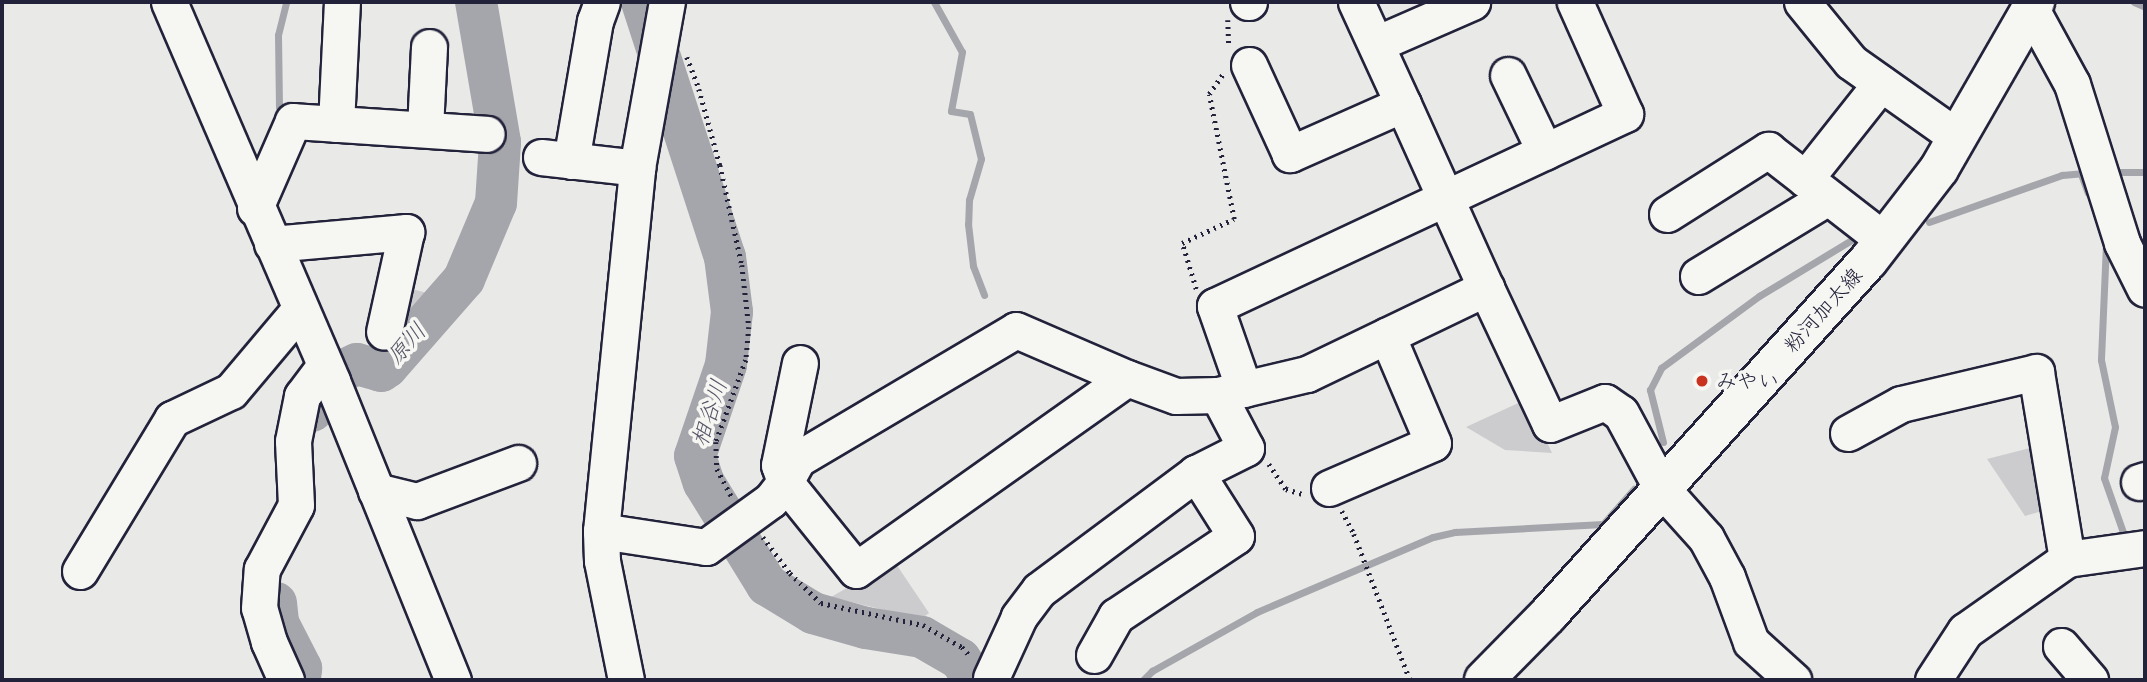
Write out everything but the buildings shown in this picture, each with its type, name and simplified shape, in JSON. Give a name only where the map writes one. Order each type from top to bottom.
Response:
[{"type":"main road","name":"粉河加太線","points":[[1484,680],[1548,615],[1884,240],[1939,169],[2033,5]]},
{"type":"street","points":[[169,2],[329,376],[453,680]]},
{"type":"street","points":[[336,124],[342,2]]},
{"type":"street","points":[[602,2],[556,159],[638,168]]},
{"type":"street","points":[[1356,2],[1550,424],[1605,402],[1621,413],[1662,489],[1706,538],[1727,577],[1751,642],[1793,680]]},
{"type":"street","points":[[1376,44],[1472,2]]},
{"type":"street","points":[[991,678],[1018,617],[1039,590],[1196,473],[1246,448],[1231,392],[1215,306],[1625,114],[1575,2]]},
{"type":"street","points":[[1802,2],[1851,62],[1957,137]]},
{"type":"street","points":[[2033,5],[2072,84],[2122,243],[2144,284]]},
{"type":"street","points":[[626,680],[602,561],[601,531],[638,168],[665,13]]},
{"type":"street","points":[[425,129],[429,47]]},
{"type":"street","points":[[1249,65],[1290,154],[1403,104]]},
{"type":"street","points":[[1508,75],[1545,152]]},
{"type":"street","points":[[1698,276],[1816,188],[1881,83]]},
{"type":"street","points":[[255,208],[293,121],[487,134]]},
{"type":"street","points":[[1667,214],[1768,150],[1884,240]]},
{"type":"street","points":[[272,244],[406,232],[384,332]]},
{"type":"street","points":[[601,531],[706,547],[771,500],[798,459],[1016,330],[1176,396],[1231,392],[1307,374],[1486,288]]},
{"type":"street","points":[[80,571],[172,419],[231,391],[300,310]]},
{"type":"street","points":[[1329,488],[1433,443],[1387,335]]},
{"type":"street","points":[[800,363],[779,465],[785,482],[856,570],[1127,378]]},
{"type":"street","points":[[1848,433],[1901,404],[2036,372],[2067,559]]},
{"type":"street","points":[[286,680],[269,642],[259,608],[262,569],[296,505],[293,440],[302,396],[329,376]]},
{"type":"street","points":[[376,491],[417,501],[518,463]]},
{"type":"street","points":[[1094,655],[1116,616],[1236,536],[1196,473]]},
{"type":"street","points":[[1933,680],[1965,631],[2067,559],[2145,548]]},
{"type":"street","points":[[2061,646],[2090,680]]},
{"type":"path","points":[[1365,563],[1410,680]]},
{"type":"shaded area","points":[[407,288],[436,295],[391,346]]},
{"type":"shaded area","points":[[1527,399],[1552,453],[1505,450],[1466,427]]},
{"type":"shaded area","points":[[2038,446],[2045,510],[2025,516],[1987,459]]},
{"type":"shaded area","points":[[894,561],[929,613],[921,619],[831,597]]},
{"type":"waterway","points":[[279,107],[278,35],[286,2]]},
{"type":"waterway","name":"原川","points":[[312,411],[314,402],[344,370],[357,364],[381,371],[387,367],[464,279],[496,203],[500,142],[476,2]]},
{"type":"waterway","name":"相谷川","points":[[642,2],[725,257],[732,312],[726,365],[695,456],[704,483],[767,585],[813,613],[866,628],[922,637],[960,659],[974,680]]},
{"type":"waterway","points":[[934,2],[962,52],[951,111],[970,114],[981,159],[969,200],[968,224],[973,266],[984,295]]},
{"type":"waterway","points":[[2134,2],[2145,7]]},
{"type":"waterway","points":[[2110,172],[2145,172]]},
{"type":"waterway","points":[[1929,222],[2062,175],[2085,173]]},
{"type":"waterway","points":[[2081,174],[2088,193]]},
{"type":"waterway","points":[[1663,442],[1650,390],[1661,368],[1759,296],[1853,239]]},
{"type":"waterway","points":[[2106,244],[2101,360],[2115,427],[2104,478],[2125,538]]},
{"type":"waterway","points":[[1143,680],[1152,671],[1257,612],[1433,537],[1455,532],[1603,524],[1634,489]]},
{"type":"waterway","name":"原川","points":[[276,603],[278,623],[301,668],[300,680]]},
{"type":"place","name":"みやい","points":[[1702,381]]}]
